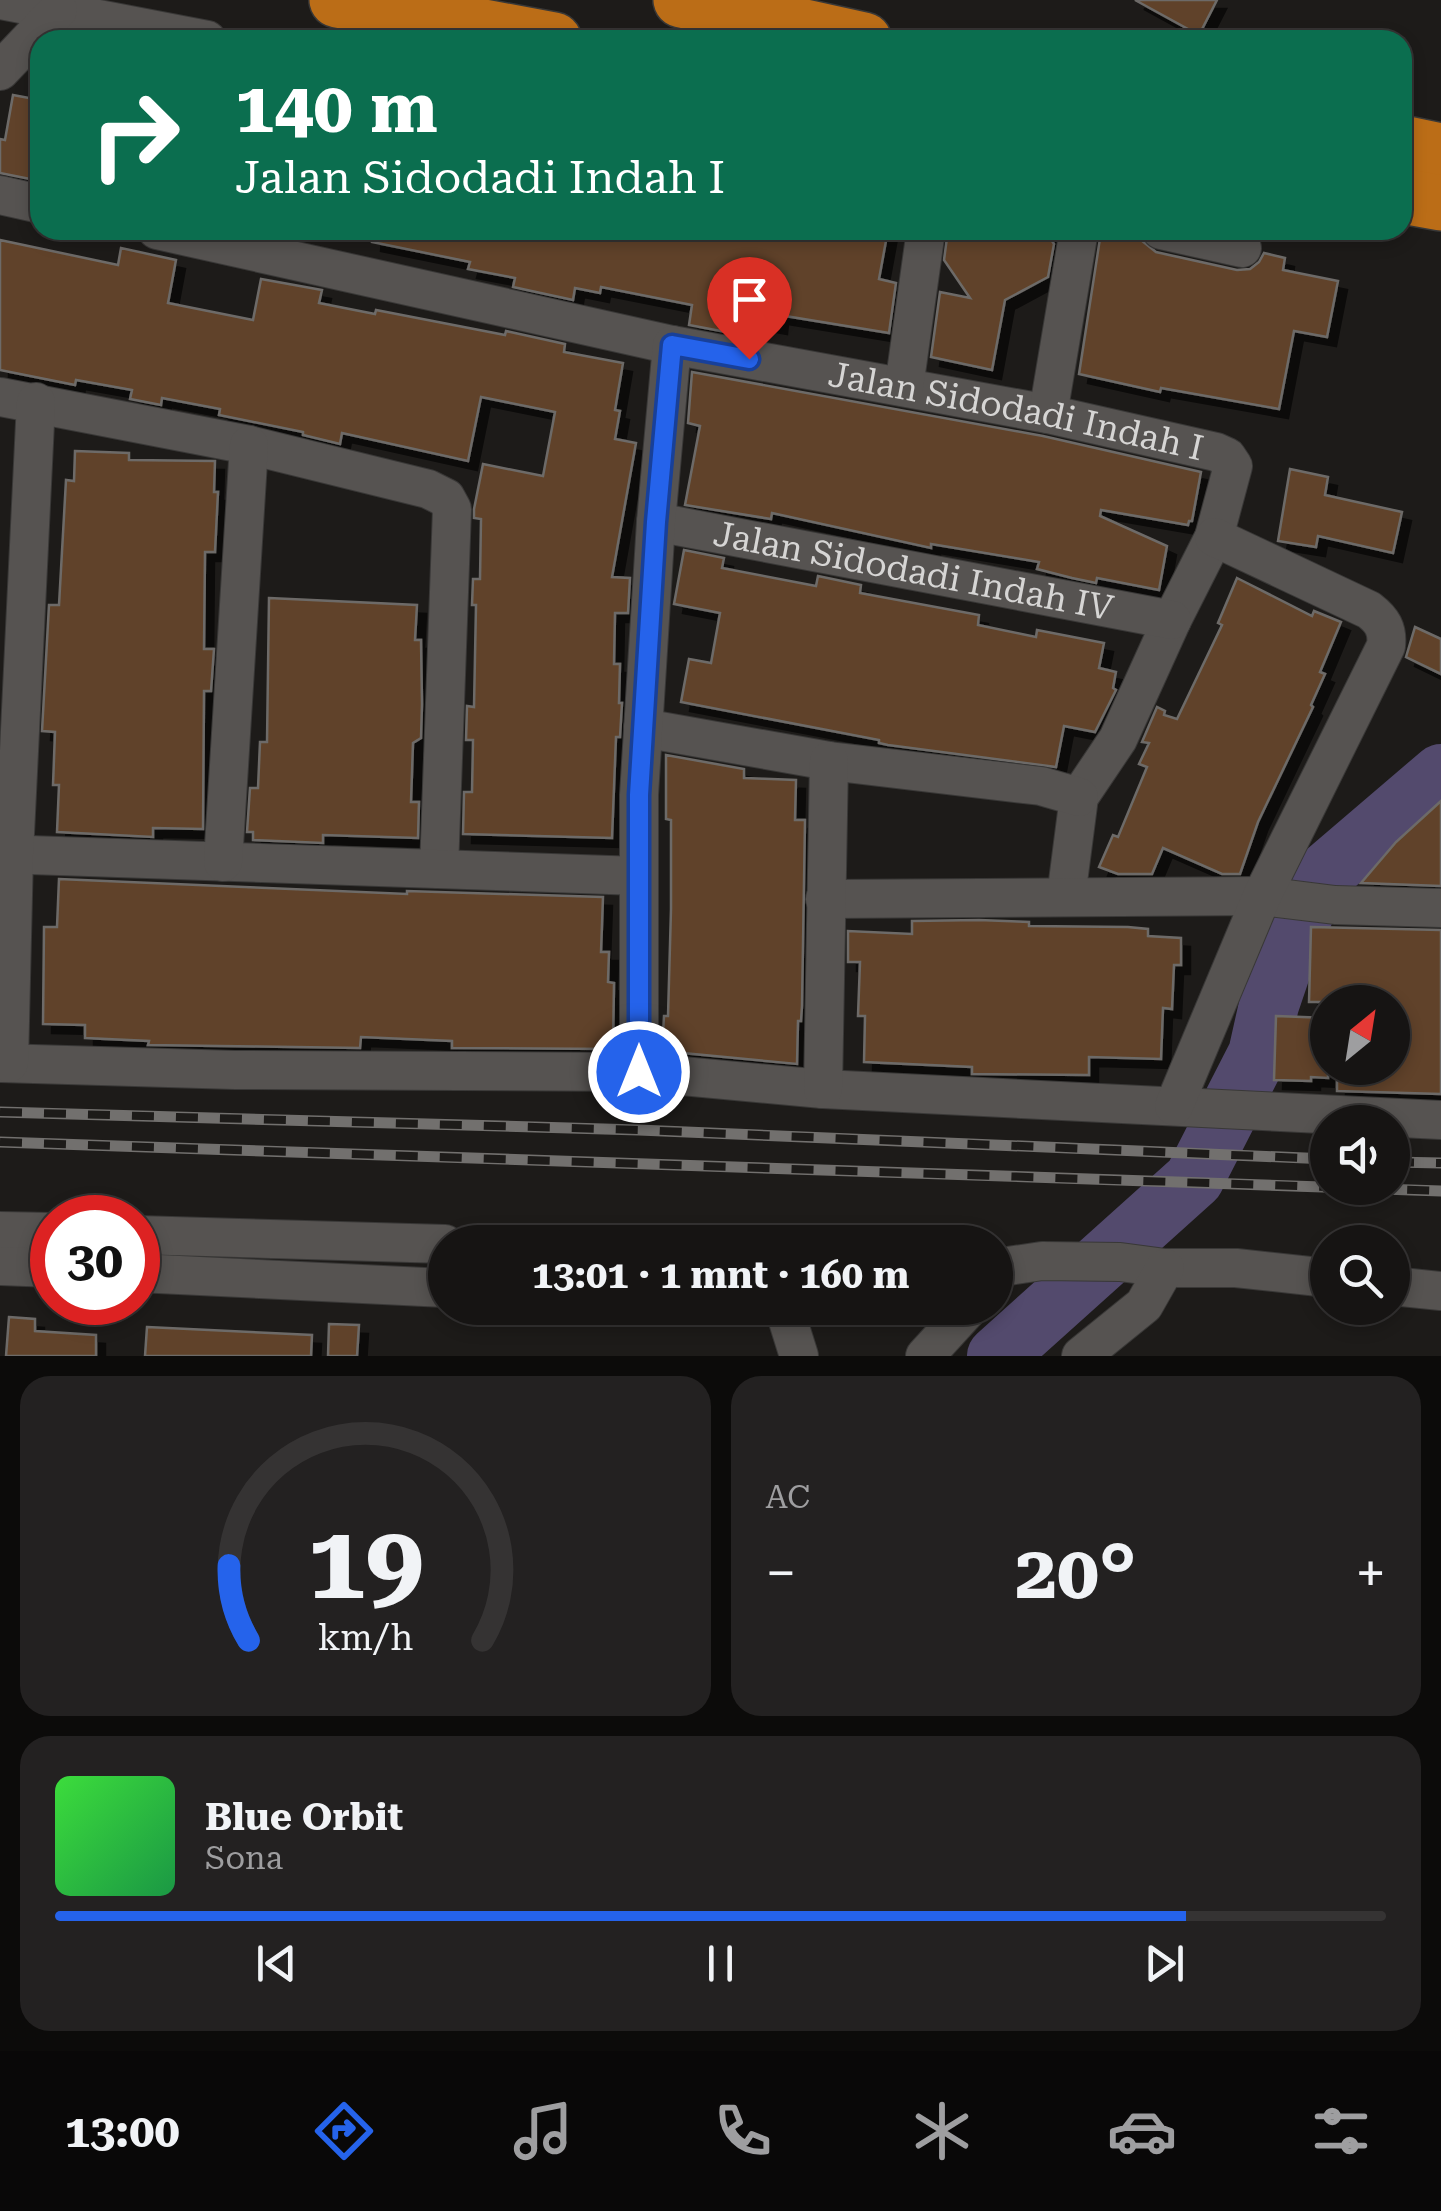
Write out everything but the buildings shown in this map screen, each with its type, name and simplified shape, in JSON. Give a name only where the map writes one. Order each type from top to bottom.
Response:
[{"type":"highway","points":[[337,0],[500,30]]},
{"type":"highway","points":[[681,0],[818,30]]},
{"type":"highway","points":[[1412,145],[1441,151]]},
{"type":"highway","points":[[1412,198],[1441,203]]},
{"type":"street","points":[[0,0],[158,30]]},
{"type":"street","points":[[39,30],[58,10]]},
{"type":"street","points":[[0,71],[30,39]]},
{"type":"street","points":[[0,195],[30,202]]},
{"type":"street","name":"Jalan Sidodadi Indah I","points":[[202,240],[672,345],[1048,414],[1216,452],[1227,457],[1233,466],[1214,536]]},
{"type":"street","points":[[904,387],[925,240]]},
{"type":"street","points":[[1048,414],[1077,240]]},
{"type":"street","points":[[1206,240],[1242,248]]},
{"type":"street","points":[[639,1072],[643,728],[672,345]]},
{"type":"street","points":[[439,869],[450,502],[428,489],[248,444],[18,400],[4,1063],[235,1070],[639,1072],[823,1089],[1441,1120]]},
{"type":"street","points":[[223,862],[248,444]]},
{"type":"street","name":"Jalan Sidodadi Indah IV","points":[[656,522],[1172,620]]},
{"type":"street","points":[[1066,897],[1079,797],[1118,738],[1214,536],[1379,618],[1388,635],[1386,646],[1298,900],[1174,1106]]},
{"type":"street","points":[[643,728],[829,761],[1041,786],[1079,797]]},
{"type":"street","points":[[823,1089],[829,761]]},
{"type":"street","points":[[7,854],[639,876]]},
{"type":"street","points":[[825,898],[1298,900],[1441,908]]},
{"type":"street","points":[[0,1231],[30,1232]]},
{"type":"street","points":[[160,1236],[428,1244]]},
{"type":"street","points":[[1013,1267],[1042,1261],[1120,1262],[1310,1276]]},
{"type":"street","points":[[0,1266],[30,1267]]},
{"type":"street","points":[[1081,1356],[1144,1305],[1165,1268]]},
{"type":"street","points":[[160,1274],[428,1287]]},
{"type":"street","points":[[1410,1288],[1441,1291]]},
{"type":"street","points":[[789,1325],[799,1356]]},
{"type":"street","points":[[925,1356],[953,1325]]},
{"type":"waterway","points":[[997,1356],[1194,1179],[1258,1054],[1269,1005],[1293,934],[1324,874],[1441,774]]},
{"type":"railway","points":[[0,1112],[639,1130],[1310,1158]]},
{"type":"railway","points":[[0,1142],[1441,1191]]},
{"type":"railway","points":[[1410,1162],[1441,1163]]},
{"type":"route","points":[[639,1072],[639,795],[656,522],[672,345],[749,359]]}]
